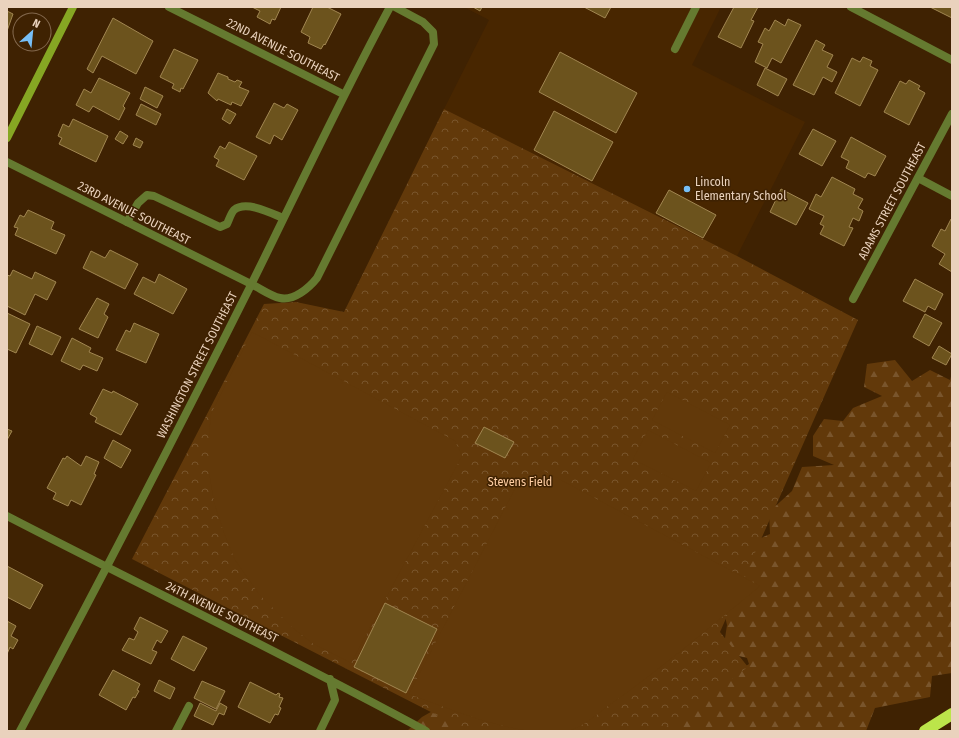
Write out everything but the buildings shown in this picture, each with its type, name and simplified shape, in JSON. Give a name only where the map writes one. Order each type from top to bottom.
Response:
[{"type":"highway","points":[[925,731],[952,714]]},
{"type":"main road","points":[[7,138],[73,7]]},
{"type":"street","name":"22ND AVENUE SOUTHEAST","points":[[169,7],[343,94]]},
{"type":"street","name":"WASHINGTON STREET SOUTHEAST","points":[[20,731],[107,568],[251,284],[343,94],[390,7]]},
{"type":"street","name":"23RD AVENUE SOUTHEAST","points":[[7,162],[280,298],[295,296],[310,286],[316,278],[434,44],[433,32],[423,22],[395,7]]},
{"type":"street","points":[[675,49],[696,7]]},
{"type":"street","points":[[851,7],[952,60]]},
{"type":"street","name":"ADAMS STREET SOUTHEAST","points":[[854,299],[952,114]]},
{"type":"street","points":[[918,178],[952,196]]},
{"type":"street","points":[[127,222],[138,203],[147,196],[154,196],[220,227],[227,224],[234,211],[244,207],[259,209],[283,218]]},
{"type":"street","name":"24TH AVENUE SOUTHEAST","points":[[7,516],[107,568],[330,679],[426,731]]},
{"type":"street","points":[[320,731],[335,700],[330,679]]},
{"type":"street","points":[[176,731],[189,706]]},
{"type":"shaded area","name":"Lincoln Elementary School","points":[[464,7],[721,7],[692,65],[805,122],[737,256],[444,109],[489,20]]},
{"type":"green space","name":"Stevens Field","points":[[444,109],[737,256],[858,320],[720,632],[748,667],[661,731],[468,731],[132,559],[264,304],[296,302],[344,312]]},
{"type":"green space","points":[[252,332],[455,441],[462,456],[351,663],[312,643],[293,628],[259,594],[235,560],[214,502],[209,472],[209,435],[211,414]]},
{"type":"green space","points":[[895,360],[912,381],[930,370],[950,380],[952,373],[952,673],[932,676],[930,697],[875,708],[866,731],[575,731],[722,681],[749,664],[747,658],[723,652],[727,625],[722,603],[752,542],[770,534],[769,512],[792,491],[802,467],[834,465],[813,456],[813,436],[824,419],[843,421],[853,408],[882,396],[864,387],[867,364]]},
{"type":"green space","points":[[667,392],[730,425],[715,453],[652,420]]},
{"type":"green space","points":[[648,430],[711,463],[696,491],[633,459]]},
{"type":"green space","points":[[544,471],[760,586],[666,663],[589,721],[567,731],[548,732],[528,731],[487,722],[409,694],[522,475]]},
{"type":"green space","points":[[436,709],[506,731],[407,731],[422,717]]},
{"type":"place","name":"Lincoln Elementary School","points":[[687,189]]}]
